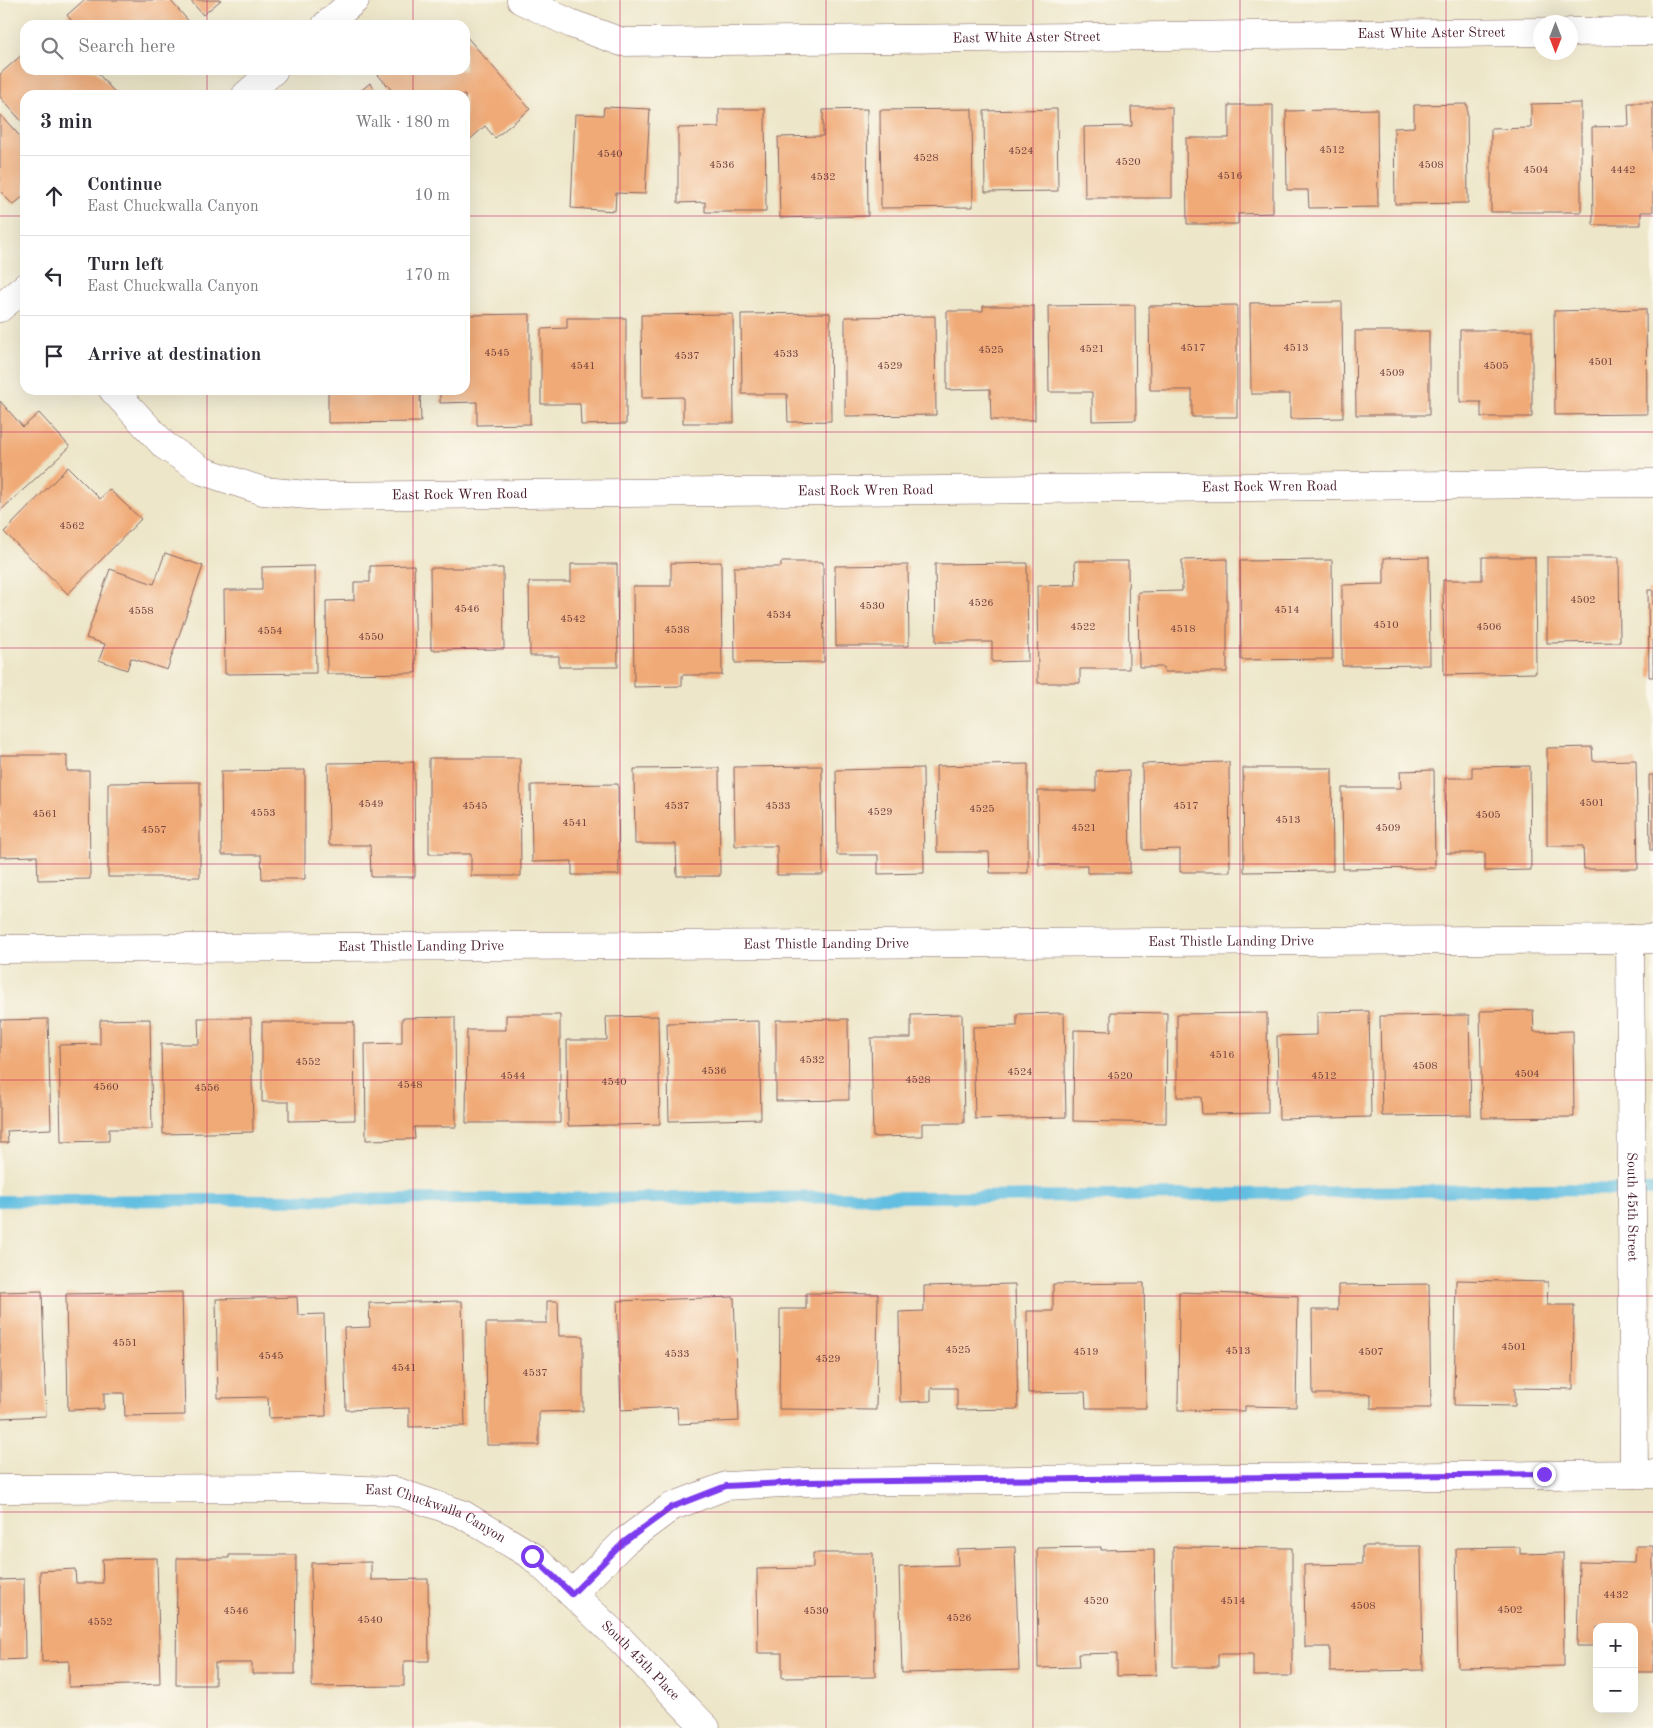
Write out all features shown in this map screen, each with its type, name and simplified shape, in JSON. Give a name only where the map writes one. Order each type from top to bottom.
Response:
[{"type":"street","points":[[332,20],[355,0]]},
{"type":"street","name":"East White Aster Street","points":[[522,0],[572,24],[622,42],[1533,32]]},
{"type":"street","points":[[1578,32],[1653,31]]},
{"type":"street","points":[[252,90],[268,75]]},
{"type":"street","points":[[0,308],[20,291]]},
{"type":"street","name":"East Rock Wren Road","points":[[117,395],[165,446],[203,471],[263,491],[319,496],[1653,483]]},
{"type":"street","name":"East Thistle Landing Drive","points":[[0,949],[1642,939]]},
{"type":"street","name":"South 45th Street","points":[[1642,939],[1630,1158],[1643,1474]]},
{"type":"street","points":[[572,1594],[624,1542],[672,1507],[726,1486],[844,1482],[1643,1474]]},
{"type":"street","name":"East Chuckwalla Canyon","points":[[0,1489],[304,1488],[395,1492],[462,1514],[532,1556],[572,1594]]},
{"type":"street","name":"South 45th Place","points":[[572,1594],[622,1641],[706,1728]]},
{"type":"building","points":[[84,0],[170,0],[188,20],[71,20],[67,15]]},
{"type":"building","points":[[190,0],[221,0],[203,15]]},
{"type":"building","points":[[470,41],[530,109],[495,138],[485,126],[470,140],[470,90],[392,90],[378,75],[470,75]]},
{"type":"building","points":[[20,56],[20,75],[99,75],[113,90],[20,90],[20,119],[0,97],[0,74]]},
{"type":"building","points":[[370,83],[376,90],[362,90]]},
{"type":"building","points":[[1581,103],[1581,212],[1491,212],[1491,129],[1531,128],[1531,104]]},
{"type":"building","points":[[1628,103],[1653,103],[1653,212],[1641,212],[1641,225],[1593,225],[1592,127],[1629,126]]},
{"type":"building","points":[[1467,104],[1468,203],[1395,204],[1394,128],[1414,127],[1414,105]]},
{"type":"building","points":[[1229,105],[1273,105],[1273,213],[1238,214],[1238,224],[1187,224],[1186,138],[1229,138]]},
{"type":"building","points":[[604,107],[650,109],[645,194],[616,193],[615,211],[571,208],[575,114],[603,115]]},
{"type":"building","points":[[1131,107],[1172,107],[1172,198],[1085,198],[1084,127],[1132,126]]},
{"type":"building","points":[[719,109],[765,109],[766,212],[705,212],[705,202],[678,203],[678,128],[719,127]]},
{"type":"building","points":[[867,109],[868,216],[780,218],[778,137],[823,136],[823,110]]},
{"type":"building","points":[[972,109],[973,207],[881,208],[880,110]]},
{"type":"building","points":[[1057,109],[1058,191],[985,192],[984,111]]},
{"type":"building","points":[[1377,109],[1378,207],[1309,208],[1308,190],[1287,190],[1286,111]]},
{"type":"building","points":[[0,114],[20,136],[20,199],[13,205],[0,191]]},
{"type":"building","points":[[1342,302],[1343,418],[1290,419],[1290,394],[1251,394],[1250,303]]},
{"type":"building","points":[[1135,305],[1136,420],[1092,421],[1092,392],[1049,392],[1048,306]]},
{"type":"building","points":[[1237,305],[1237,417],[1192,417],[1192,390],[1150,390],[1149,306]]},
{"type":"building","points":[[983,306],[1034,306],[1035,420],[991,420],[990,389],[947,390],[947,311],[983,311]]},
{"type":"building","points":[[1646,309],[1647,414],[1555,415],[1554,311]]},
{"type":"building","points":[[830,313],[831,421],[788,422],[787,394],[742,394],[741,314]]},
{"type":"building","points":[[530,314],[530,424],[477,425],[477,402],[440,403],[440,395],[470,395],[470,315]]},
{"type":"building","points":[[733,314],[734,423],[683,423],[683,397],[642,398],[641,315]]},
{"type":"building","points":[[935,316],[936,415],[845,416],[845,317]]},
{"type":"building","points":[[567,318],[626,318],[626,424],[581,425],[580,404],[541,404],[541,329],[567,328]]},
{"type":"building","points":[[1460,330],[1532,330],[1532,417],[1481,417],[1481,402],[1460,402]]},
{"type":"building","points":[[1355,331],[1429,331],[1429,415],[1356,415]]},
{"type":"building","points":[[328,395],[420,395],[421,422],[328,423]]},
{"type":"building","points":[[0,401],[23,427],[39,413],[70,447],[0,511]]},
{"type":"building","points":[[68,467],[100,499],[109,489],[141,519],[68,594],[4,532]]},
{"type":"building","points":[[165,553],[203,566],[167,670],[131,658],[127,670],[99,660],[105,644],[86,638],[110,569],[154,584]]},
{"type":"building","points":[[1429,557],[1430,665],[1342,666],[1342,585],[1384,584],[1384,558]]},
{"type":"building","points":[[1482,557],[1535,557],[1536,673],[1444,675],[1443,580],[1482,580]]},
{"type":"building","points":[[1547,557],[1619,557],[1620,642],[1547,643]]},
{"type":"building","points":[[1227,559],[1227,672],[1164,672],[1164,667],[1139,667],[1138,592],[1182,591],[1182,560]]},
{"type":"building","points":[[1332,560],[1333,659],[1241,660],[1240,561]]},
{"type":"building","points":[[1075,561],[1128,561],[1129,669],[1080,669],[1080,683],[1038,683],[1037,586],[1076,585]]},
{"type":"building","points":[[721,562],[722,675],[682,675],[682,686],[634,687],[633,586],[671,586],[671,563]]},
{"type":"building","points":[[781,562],[823,562],[824,662],[735,663],[734,567],[781,567]]},
{"type":"building","points":[[1027,563],[1028,661],[992,662],[992,642],[936,642],[935,564]]},
{"type":"building","points":[[571,564],[617,564],[618,667],[559,667],[559,656],[530,656],[529,582],[571,582]]},
{"type":"building","points":[[414,565],[416,673],[327,674],[326,601],[354,600],[354,582],[370,582],[370,566]]},
{"type":"building","points":[[908,565],[909,646],[836,646],[835,566]]},
{"type":"building","points":[[315,566],[316,673],[225,674],[224,590],[262,590],[262,567]]},
{"type":"building","points":[[430,568],[503,568],[504,649],[431,650]]},
{"type":"building","points":[[1648,590],[1653,590],[1653,677],[1649,677]]},
{"type":"building","points":[[1592,747],[1593,761],[1636,760],[1638,869],[1584,869],[1583,846],[1547,846],[1547,748]]},
{"type":"building","points":[[0,755],[67,755],[67,771],[89,771],[90,879],[38,880],[37,856],[0,857]]},
{"type":"building","points":[[429,758],[520,758],[521,876],[471,876],[471,854],[429,854]]},
{"type":"building","points":[[414,762],[415,877],[371,877],[370,845],[329,845],[328,763]]},
{"type":"building","points":[[1229,762],[1230,872],[1180,872],[1180,849],[1143,850],[1142,764]]},
{"type":"building","points":[[1028,764],[1028,873],[990,873],[989,852],[937,852],[936,766]]},
{"type":"building","points":[[822,766],[823,875],[777,875],[777,846],[735,846],[734,767]]},
{"type":"building","points":[[1530,766],[1531,870],[1485,871],[1485,853],[1446,853],[1445,778],[1472,778],[1472,767]]},
{"type":"building","points":[[719,768],[720,876],[677,876],[676,844],[635,844],[634,769]]},
{"type":"building","points":[[923,768],[924,873],[878,874],[878,855],[837,855],[836,770]]},
{"type":"building","points":[[1243,768],[1332,768],[1333,871],[1244,872]]},
{"type":"building","points":[[305,770],[305,879],[262,879],[261,855],[222,855],[221,771]]},
{"type":"building","points":[[1129,770],[1130,873],[1087,873],[1087,865],[1039,865],[1038,791],[1096,791],[1096,771]]},
{"type":"building","points":[[1434,770],[1435,868],[1343,869],[1342,788],[1401,788],[1400,771]]},
{"type":"building","points":[[1649,775],[1653,775],[1653,850],[1650,850]]},
{"type":"building","points":[[200,782],[200,877],[108,877],[108,783]]},
{"type":"building","points":[[618,784],[619,875],[572,875],[572,861],[532,862],[531,785]]},
{"type":"building","points":[[1533,1010],[1534,1032],[1573,1031],[1574,1117],[1482,1118],[1480,1011]]},
{"type":"building","points":[[1369,1011],[1371,1117],[1279,1119],[1277,1036],[1317,1035],[1317,1012]]},
{"type":"building","points":[[1111,1012],[1167,1013],[1166,1123],[1073,1121],[1074,1030],[1111,1031]]},
{"type":"building","points":[[1064,1013],[1066,1117],[975,1119],[973,1027],[1017,1026],[1017,1014]]},
{"type":"building","points":[[1267,1013],[1268,1113],[1202,1114],[1201,1097],[1177,1097],[1177,1014]]},
{"type":"building","points":[[962,1014],[964,1123],[922,1123],[922,1136],[873,1137],[871,1038],[911,1038],[911,1015]]},
{"type":"building","points":[[506,1015],[560,1015],[560,1123],[466,1123],[467,1030],[506,1030]]},
{"type":"building","points":[[1469,1015],[1471,1115],[1382,1116],[1380,1016]]},
{"type":"building","points":[[658,1016],[660,1124],[568,1126],[567,1040],[607,1040],[606,1017]]},
{"type":"building","points":[[455,1017],[456,1127],[414,1127],[415,1139],[366,1140],[365,1044],[402,1043],[402,1018]]},
{"type":"building","points":[[198,1018],[251,1018],[253,1132],[163,1134],[161,1044],[199,1044]]},
{"type":"building","points":[[48,1019],[51,1129],[7,1131],[8,1143],[0,1143],[0,1020]]},
{"type":"building","points":[[150,1019],[152,1129],[109,1129],[109,1141],[61,1142],[59,1045],[100,1044],[100,1020]]},
{"type":"building","points":[[848,1019],[849,1100],[776,1101],[776,1020]]},
{"type":"building","points":[[759,1021],[761,1119],[669,1121],[667,1023]]},
{"type":"building","points":[[262,1022],[354,1022],[355,1120],[289,1121],[289,1102],[262,1102]]},
{"type":"building","points":[[1456,1280],[1548,1282],[1547,1305],[1574,1305],[1573,1389],[1515,1388],[1515,1406],[1454,1405]]},
{"type":"building","points":[[1144,1283],[1146,1408],[1086,1408],[1085,1392],[1028,1393],[1027,1311],[1053,1311],[1053,1284]]},
{"type":"building","points":[[1015,1284],[1018,1409],[957,1410],[957,1388],[931,1388],[931,1401],[900,1402],[899,1312],[924,1311],[924,1286]]},
{"type":"building","points":[[1429,1284],[1431,1408],[1371,1408],[1371,1394],[1313,1394],[1312,1310],[1338,1310],[1338,1285]]},
{"type":"building","points":[[42,1291],[46,1416],[0,1418],[0,1292]]},
{"type":"building","points":[[182,1292],[185,1415],[125,1416],[124,1393],[104,1393],[104,1409],[68,1410],[66,1294]]},
{"type":"building","points":[[1179,1292],[1298,1296],[1296,1407],[1245,1406],[1245,1411],[1178,1410]]},
{"type":"building","points":[[806,1293],[878,1294],[876,1410],[779,1409],[780,1309],[806,1309]]},
{"type":"building","points":[[297,1297],[298,1315],[324,1314],[326,1416],[269,1418],[268,1397],[218,1398],[216,1299]]},
{"type":"building","points":[[734,1297],[739,1421],[678,1424],[677,1407],[621,1410],[617,1301]]},
{"type":"building","points":[[462,1301],[465,1426],[409,1427],[409,1408],[346,1410],[344,1328],[370,1327],[369,1303]]},
{"type":"building","points":[[547,1301],[558,1301],[559,1336],[583,1336],[583,1411],[539,1412],[539,1445],[487,1445],[486,1323],[547,1323]]},
{"type":"building","points":[[1362,1546],[1421,1546],[1423,1670],[1330,1672],[1330,1647],[1305,1647],[1304,1565],[1362,1564]]},
{"type":"building","points":[[1636,1546],[1653,1546],[1653,1672],[1638,1672],[1638,1623],[1593,1623],[1593,1646],[1577,1646],[1579,1562],[1635,1563]]},
{"type":"building","points":[[1015,1547],[1019,1670],[902,1673],[899,1567],[958,1565],[957,1549]]},
{"type":"building","points":[[1101,1547],[1101,1550],[1154,1549],[1156,1675],[1117,1676],[1117,1653],[1078,1654],[1079,1667],[1038,1668],[1037,1548]]},
{"type":"building","points":[[1173,1547],[1292,1548],[1292,1676],[1253,1676],[1253,1654],[1218,1654],[1218,1667],[1173,1667]]},
{"type":"building","points":[[1520,1547],[1520,1554],[1563,1553],[1564,1666],[1458,1668],[1456,1548]]},
{"type":"building","points":[[813,1553],[873,1553],[875,1677],[782,1678],[782,1653],[758,1653],[757,1569],[813,1568]]},
{"type":"building","points":[[229,1555],[296,1555],[295,1674],[252,1674],[252,1663],[215,1663],[215,1685],[176,1685],[177,1558],[229,1558]]},
{"type":"building","points":[[157,1558],[160,1684],[69,1687],[69,1661],[42,1662],[40,1571],[75,1569],[76,1583],[103,1583],[102,1559]]},
{"type":"building","points":[[371,1562],[371,1580],[428,1579],[429,1661],[404,1661],[404,1686],[312,1687],[311,1563]]},
{"type":"building","points":[[24,1579],[25,1659],[0,1660],[0,1580]]},
{"type":"waterway","points":[[0,1201],[1116,1196],[1543,1189],[1653,1190]]},
{"type":"route","points":[[532,1556],[572,1594],[624,1542],[672,1507],[726,1486],[804,1482],[1544,1474]]}]
